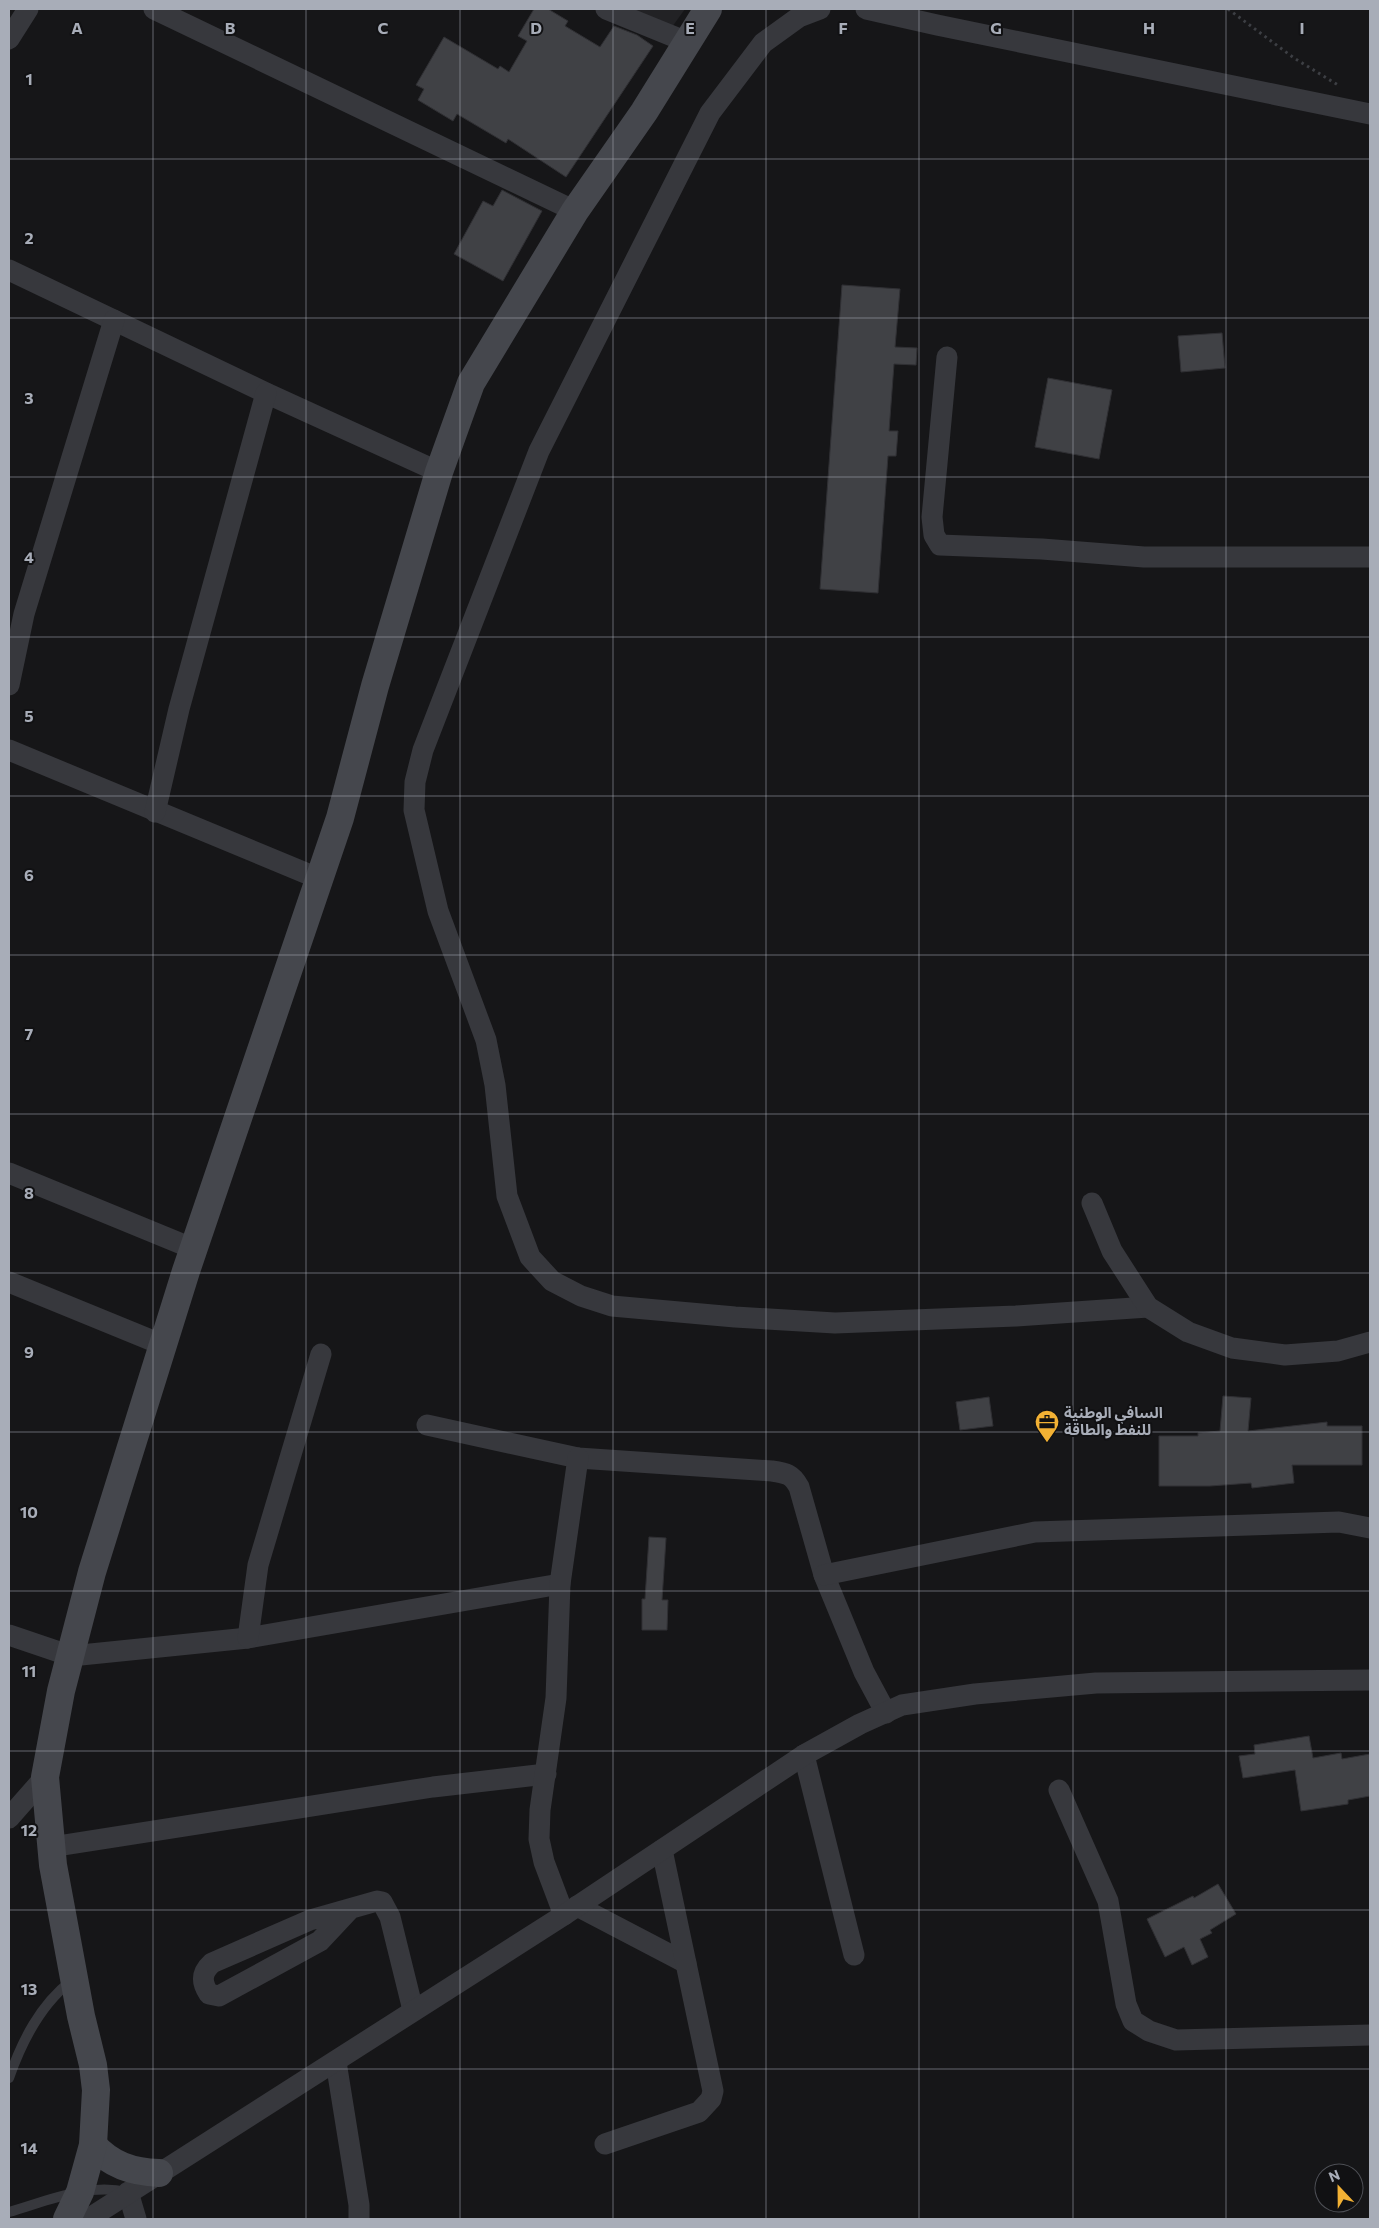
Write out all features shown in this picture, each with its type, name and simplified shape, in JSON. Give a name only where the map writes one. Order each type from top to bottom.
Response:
[{"type":"main road","points":[[67,2219],[80,2192],[93,2145],[96,2090],[93,2065],[52,1865],[45,1777],[61,1692],[92,1572],[194,1249],[340,818],[375,686],[440,472],[471,383],[576,211],[644,112],[708,9]]},
{"type":"main road","points":[[93,2145],[101,2154],[123,2167],[159,2173]]},
{"type":"street","points":[[9,39],[28,9]]},
{"type":"street","points":[[154,9],[576,211]]},
{"type":"street","points":[[606,9],[687,42]]},
{"type":"street","points":[[820,9],[799,17],[763,43],[710,113],[539,452],[423,750],[415,782],[414,810],[438,911],[486,1040],[496,1085],[507,1196],[530,1257],[552,1281],[581,1296],[612,1306],[735,1317],[835,1323],[1016,1316],[1148,1306]]},
{"type":"street","points":[[866,9],[1370,114]]},
{"type":"street","points":[[9,270],[440,472]]},
{"type":"street","points":[[9,685],[24,614],[114,320]]},
{"type":"street","points":[[947,356],[932,517],[934,535],[940,545],[1042,549],[1144,557],[1370,557]]},
{"type":"street","points":[[155,812],[180,709],[266,392]]},
{"type":"street","points":[[9,750],[320,879]]},
{"type":"street","points":[[9,1173],[194,1249]]},
{"type":"street","points":[[1092,1203],[1112,1251],[1148,1306],[1188,1332],[1232,1348],[1285,1355],[1338,1351],[1370,1342]]},
{"type":"street","points":[[9,1282],[163,1345]]},
{"type":"street","points":[[248,1638],[258,1565],[321,1354]]},
{"type":"street","points":[[426,1426],[578,1458],[786,1473],[793,1477],[799,1487],[824,1575],[864,1672],[886,1713]]},
{"type":"street","points":[[578,1458],[560,1584],[556,1698],[540,1810],[539,1839],[544,1862],[571,1911],[686,1963]]},
{"type":"street","points":[[824,1575],[1035,1532],[1339,1522],[1370,1528]]},
{"type":"street","points":[[9,1635],[71,1656],[248,1638],[560,1584]]},
{"type":"street","points":[[88,2219],[571,1911],[804,1755],[860,1724],[902,1705],[975,1694],[1096,1683],[1370,1680]]},
{"type":"street","points":[[804,1755],[854,1955]]},
{"type":"street","points":[[51,1847],[433,1787],[546,1774]]},
{"type":"street","points":[[9,1818],[45,1777]]},
{"type":"street","points":[[1059,1790],[1108,1901],[1126,2004],[1132,2021],[1176,2040],[1370,2034]]},
{"type":"street","points":[[604,2144],[699,2112],[711,2099],[713,2091],[662,1850]]},
{"type":"street","points":[[350,1908],[320,1941],[219,1996],[209,1994],[204,1987],[205,1969],[212,1963],[310,1920],[350,1908],[377,1901],[386,1905],[390,1917],[413,2010]]},
{"type":"street","points":[[336,2062],[359,2205],[359,2219]]},
{"type":"street","points":[[128,2192],[136,2219]]},
{"type":"lane","points":[[9,2078],[35,2021],[47,2003],[74,1979]]},
{"type":"lane","points":[[9,2212],[80,2192],[112,2189],[128,2192]]},
{"type":"path","points":[[1228,9],[1294,58],[1345,89]]},
{"type":"shaded area","points":[[630,9],[685,9],[672,27]]},
{"type":"building","points":[[534,9],[548,9],[568,21],[565,26],[600,47],[614,26],[637,35],[653,46],[566,177],[508,139],[506,143],[457,114],[453,121],[418,100],[424,89],[416,85],[444,37],[498,69],[500,66],[509,72],[527,41],[518,36]]},
{"type":"building","points":[[502,190],[542,211],[503,281],[454,254],[483,201],[493,206]]},
{"type":"building","points":[[842,285],[900,289],[895,347],[917,348],[916,365],[894,364],[889,431],[898,431],[896,456],[888,456],[878,593],[820,589]]},
{"type":"building","points":[[1222,333],[1225,368],[1181,372],[1178,336]]},
{"type":"building","points":[[1048,378],[1112,390],[1099,459],[1035,447]]},
{"type":"building","points":[[1223,1396],[1251,1398],[1248,1431],[1327,1422],[1327,1426],[1362,1426],[1362,1465],[1292,1465],[1294,1483],[1252,1488],[1251,1483],[1210,1486],[1159,1486],[1159,1436],[1198,1436],[1198,1433],[1220,1431]]},
{"type":"building","points":[[989,1397],[993,1426],[960,1430],[956,1402]]},
{"type":"building","points":[[649,1537],[666,1538],[662,1600],[668,1600],[667,1630],[642,1630],[642,1599],[645,1599]]},
{"type":"building","points":[[1309,1736],[1313,1758],[1341,1753],[1342,1759],[1370,1754],[1370,1796],[1348,1800],[1348,1804],[1301,1811],[1295,1770],[1243,1778],[1239,1756],[1255,1754],[1254,1745]]},
{"type":"building","points":[[1218,1884],[1236,1914],[1210,1930],[1212,1933],[1200,1939],[1208,1957],[1192,1965],[1184,1947],[1165,1957],[1147,1919],[1193,1896],[1194,1898]]},
{"type":"place","name":"السافي الوطنية للنفط والطاقة","points":[[1047,1443]]}]
